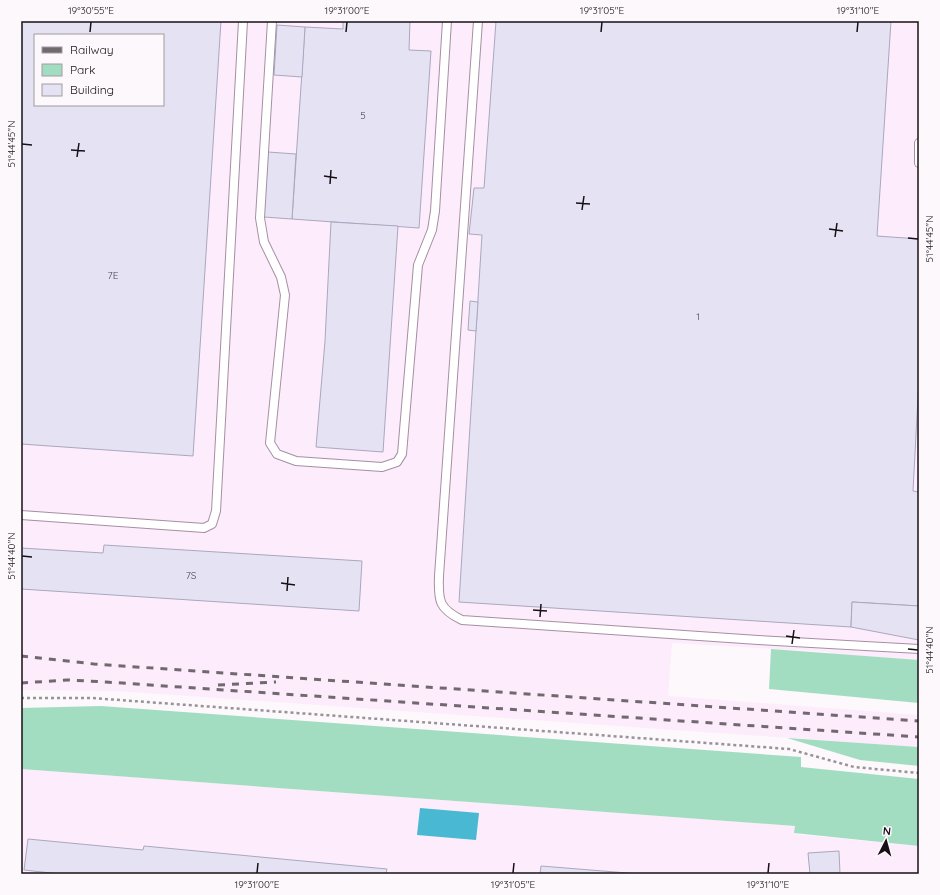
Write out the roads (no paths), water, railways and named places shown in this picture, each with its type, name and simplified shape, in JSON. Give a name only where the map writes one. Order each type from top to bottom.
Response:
[{"type":"lane","points":[[21,515],[204,528],[212,524],[216,503],[243,21]]},
{"type":"lane","points":[[272,21],[260,218],[264,242],[281,277],[285,295],[270,443],[277,454],[296,461],[382,467],[397,462],[402,454],[418,265],[432,230],[435,211],[447,21]]},
{"type":"lane","points":[[478,21],[438,590],[441,605],[448,613],[462,620],[758,640],[919,649]]},
{"type":"lane","points":[[919,143],[919,163]]},
{"type":"water","points":[[420,808],[479,813],[476,840],[417,835]]},
{"type":"railway","points":[[21,656],[94,664],[919,721]]},
{"type":"railway","points":[[21,683],[68,680],[106,682],[919,737]]},
{"type":"railway","points":[[218,685],[276,682]]}]
